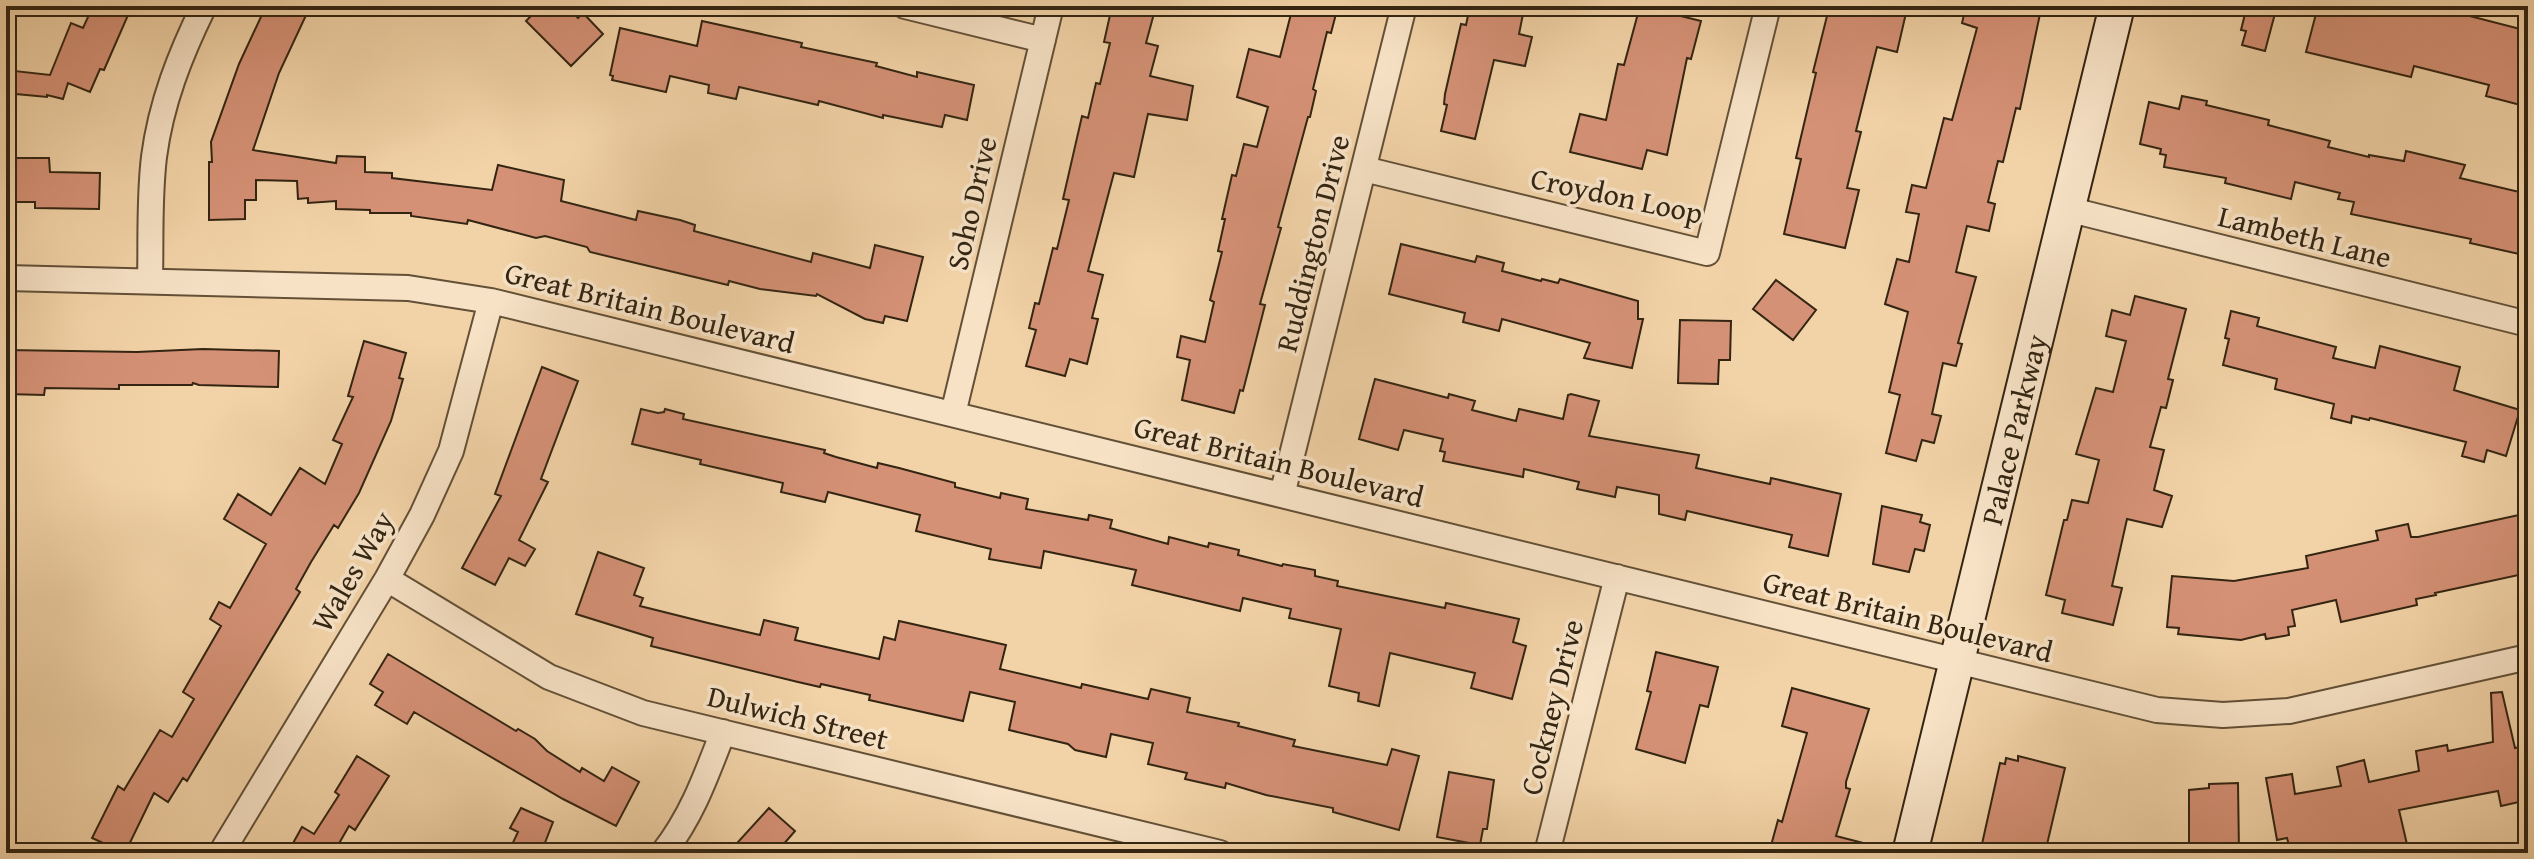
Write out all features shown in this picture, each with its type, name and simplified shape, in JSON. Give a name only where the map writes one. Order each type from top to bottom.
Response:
[{"type":"street","points":[[150,281],[152,182],[159,126],[170,85],[204,6]]},
{"type":"street","points":[[905,6],[1043,40]]},
{"type":"street","name":"Soho Drive","points":[[953,414],[1051,6]]},
{"type":"street","name":"Ruddington Drive","points":[[1282,495],[1404,6]]},
{"type":"street","name":"Croydon Loop","points":[[1364,169],[1707,253],[1768,6]]},
{"type":"street","name":"Palace Parkway","points":[[1910,853],[1954,662],[2117,6]]},
{"type":"street","name":"Lambeth Lane","points":[[2067,209],[2528,324]]},
{"type":"street","name":"Great Britain Boulevard","points":[[6,278],[408,288],[491,301],[2157,710],[2223,715],[2289,711],[2528,657]]},
{"type":"street","name":"Wales Way","points":[[221,853],[387,579],[422,515],[451,451],[491,301]]},
{"type":"street","name":"Cockney Drive","points":[[1547,853],[1617,577]]},
{"type":"street","name":"Dulwich Street","points":[[387,579],[549,677],[643,713],[1220,853]]},
{"type":"street","points":[[663,853],[680,831],[697,800],[723,732]]},
{"type":"building","points":[[93,6],[132,6],[104,70],[100,69],[90,92],[68,83],[63,99],[16,94],[16,87],[6,84],[6,70],[50,75],[71,23],[83,28]]},
{"type":"building","points":[[266,6],[297,6],[308,11],[279,73],[253,150],[336,163],[337,156],[365,157],[365,172],[392,173],[392,178],[492,190],[498,165],[564,180],[561,201],[636,220],[638,211],[680,220],[695,225],[694,231],[811,262],[813,253],[870,268],[875,245],[923,257],[907,321],[885,316],[883,323],[865,319],[817,294],[760,289],[729,281],[728,285],[590,252],[587,247],[545,236],[536,238],[468,220],[467,224],[411,216],[411,213],[336,209],[336,201],[308,203],[308,198],[298,199],[297,181],[256,180],[256,200],[245,200],[245,219],[209,220],[211,142],[239,64]]},
{"type":"building","points":[[541,6],[567,6],[578,18],[583,13],[603,34],[571,66],[526,21]]},
{"type":"building","points":[[1112,6],[1156,6],[1146,43],[1158,46],[1150,76],[1193,86],[1187,120],[1148,114],[1134,177],[1114,173],[1088,271],[1103,275],[1092,318],[1098,319],[1087,364],[1070,359],[1065,376],[1026,366],[1036,330],[1029,328],[1035,303],[1039,304],[1053,248],[1057,249],[1069,200],[1063,199],[1082,116],[1088,118],[1096,83],[1100,84],[1110,43],[1104,42]]},
{"type":"building","points":[[1293,6],[1323,6],[1337,10],[1331,33],[1327,32],[1313,89],[1316,91],[1310,117],[1278,227],[1281,228],[1260,304],[1265,305],[1243,391],[1240,390],[1234,413],[1182,400],[1190,360],[1177,357],[1181,336],[1205,342],[1214,302],[1210,300],[1222,252],[1218,251],[1225,219],[1222,219],[1232,175],[1236,176],[1244,144],[1257,147],[1268,107],[1237,97],[1249,49],[1280,57]]},
{"type":"building","points":[[1470,6],[1490,6],[1523,14],[1519,34],[1532,37],[1525,66],[1494,60],[1475,139],[1441,131],[1447,105],[1444,104],[1445,94],[1461,24],[1466,25]]},
{"type":"building","points":[[1640,6],[1701,21],[1691,59],[1687,58],[1667,155],[1647,150],[1642,169],[1570,152],[1580,114],[1606,120],[1618,64],[1624,65]]},
{"type":"building","points":[[1852,6],[1878,6],[1906,13],[1897,52],[1877,47],[1856,131],[1861,132],[1847,188],[1859,190],[1845,248],[1784,234],[1801,159],[1796,158],[1816,73],[1813,72],[1829,8],[1851,14]]},
{"type":"building","points":[[1966,6],[2009,6],[2040,14],[2020,109],[2016,108],[2003,162],[1998,161],[1988,202],[1995,204],[1989,231],[1967,226],[1956,272],[1976,277],[1958,343],[1962,344],[1956,366],[1943,363],[1932,414],[1941,416],[1934,443],[1922,440],[1916,461],[1886,453],[1900,395],[1889,392],[1908,312],[1885,304],[1897,259],[1909,262],[1919,214],[1906,212],[1912,185],[1926,188],[1944,118],[1952,120],[1977,28],[1962,23]]},
{"type":"building","points":[[2247,6],[2277,6],[2265,51],[2242,45],[2246,31],[2241,30]]},
{"type":"building","points":[[2318,6],[2431,6],[2528,31],[2528,107],[2486,96],[2489,85],[2414,66],[2411,77],[2306,52]]},
{"type":"building","points":[[702,21],[802,43],[801,47],[877,63],[876,66],[917,77],[917,72],[974,85],[967,120],[945,115],[942,127],[883,115],[883,118],[819,101],[818,105],[739,87],[736,99],[708,93],[709,85],[670,76],[666,92],[612,80],[613,76],[610,75],[620,28],[697,46]]},
{"type":"building","points":[[2182,96],[2269,120],[2268,125],[2330,141],[2328,147],[2369,157],[2404,161],[2406,151],[2465,165],[2460,178],[2528,194],[2528,256],[2470,243],[2471,239],[2351,214],[2354,202],[2338,199],[2340,193],[2295,182],[2291,199],[2225,183],[2226,178],[2164,167],[2166,155],[2160,154],[2161,149],[2140,144],[2149,102],[2179,109]]},
{"type":"building","points":[[6,158],[49,158],[50,172],[100,173],[99,209],[35,208],[35,202],[6,202]]},
{"type":"building","points":[[1401,244],[1475,262],[1477,256],[1504,263],[1502,271],[1541,281],[1558,283],[1560,279],[1638,301],[1638,319],[1643,319],[1632,368],[1584,358],[1590,343],[1502,319],[1499,331],[1463,322],[1465,313],[1389,294]]},
{"type":"building","points":[[1776,280],[1816,310],[1793,340],[1753,309]]},
{"type":"building","points":[[2135,296],[2186,309],[2168,379],[2173,380],[2166,408],[2161,407],[2150,447],[2164,450],[2154,490],[2172,496],[2162,527],[2127,519],[2112,586],[2122,588],[2113,625],[2062,613],[2065,600],[2046,595],[2064,520],[2067,520],[2072,500],[2088,503],[2099,460],[2076,454],[2096,388],[2113,392],[2126,341],[2106,336],[2112,310],[2130,315]]},
{"type":"building","points":[[2231,311],[2259,318],[2257,326],[2336,347],[2333,358],[2375,368],[2380,346],[2460,367],[2454,390],[2520,410],[2506,456],[2487,450],[2484,462],[2462,456],[2466,442],[2370,418],[2352,416],[2351,423],[2331,418],[2334,404],[2275,389],[2277,379],[2223,365]]},
{"type":"building","points":[[1680,320],[1731,321],[1730,360],[1719,360],[1718,384],[1678,383]]},
{"type":"building","points":[[364,341],[406,353],[399,378],[403,379],[391,421],[359,493],[338,528],[334,525],[311,562],[296,589],[300,592],[187,781],[183,778],[168,802],[154,793],[125,853],[92,838],[118,786],[124,790],[160,730],[172,737],[194,699],[183,692],[221,626],[210,619],[219,602],[230,608],[266,544],[224,519],[238,494],[271,515],[300,468],[325,484],[342,444],[333,440],[353,397],[348,396]]},
{"type":"building","points":[[203,349],[279,351],[278,387],[193,383],[119,385],[119,389],[45,388],[44,395],[6,394],[6,350],[137,352]]},
{"type":"building","points":[[542,367],[578,381],[541,479],[548,482],[519,540],[535,549],[525,566],[509,558],[495,585],[462,568],[501,496],[495,494]]},
{"type":"building","points":[[1375,379],[1448,398],[1449,394],[1475,401],[1472,410],[1516,421],[1519,409],[1563,419],[1568,395],[1571,394],[1599,401],[1589,436],[1699,455],[1696,468],[1770,484],[1771,478],[1841,494],[1828,556],[1789,547],[1792,535],[1687,511],[1685,520],[1659,514],[1659,495],[1617,487],[1615,497],[1577,489],[1579,482],[1524,469],[1523,477],[1443,461],[1445,452],[1440,451],[1443,439],[1404,430],[1398,450],[1359,439]]},
{"type":"building","points":[[641,409],[658,413],[665,409],[684,414],[683,419],[825,450],[824,453],[877,468],[878,463],[1000,498],[1001,493],[1028,499],[1026,509],[1088,520],[1089,515],[1112,520],[1110,528],[1168,544],[1169,537],[1208,547],[1209,543],[1239,550],[1238,555],[1315,570],[1315,576],[1338,581],[1337,586],[1445,608],[1446,603],[1519,619],[1513,642],[1526,646],[1512,699],[1471,688],[1475,673],[1390,653],[1379,706],[1358,701],[1359,693],[1329,686],[1341,629],[1289,618],[1291,609],[1243,598],[1240,611],[1132,585],[1136,570],[1044,551],[1041,568],[989,559],[991,549],[916,531],[920,515],[828,492],[825,502],[781,492],[783,483],[632,444]]},
{"type":"building","points":[[1882,506],[1922,515],[1920,522],[1930,525],[1924,551],[1915,549],[1909,572],[1873,564]]},
{"type":"building","points":[[2528,513],[2528,573],[2435,593],[2416,599],[2417,605],[2341,622],[2336,600],[2292,610],[2295,626],[2288,627],[2289,635],[2266,639],[2265,634],[2241,640],[2178,634],[2179,628],[2167,627],[2172,576],[2234,581],[2308,568],[2306,556],[2378,540],[2376,531],[2408,524],[2411,537],[2418,537]]},
{"type":"building","points":[[598,552],[644,568],[634,595],[643,598],[640,606],[708,623],[760,635],[764,620],[798,628],[795,640],[879,659],[884,637],[895,640],[899,621],[1006,645],[1000,669],[1081,688],[1082,684],[1148,699],[1151,689],[1190,698],[1187,712],[1239,723],[1238,726],[1295,740],[1293,746],[1387,765],[1392,749],[1419,756],[1399,830],[1333,812],[1333,808],[1266,795],[1226,783],[1225,788],[1185,779],[1187,773],[1148,764],[1153,743],[1111,734],[1106,757],[1009,730],[1015,702],[970,692],[963,721],[869,700],[870,695],[821,684],[820,687],[651,646],[653,638],[576,614]]},
{"type":"building","points":[[1656,652],[1718,667],[1708,707],[1700,705],[1685,763],[1636,749],[1651,692],[1647,691]]},
{"type":"building","points":[[388,654],[516,731],[518,729],[535,739],[547,751],[580,772],[582,768],[604,781],[612,767],[639,782],[616,826],[563,799],[414,712],[407,724],[375,705],[383,692],[370,684]]},
{"type":"building","points":[[1792,688],[1869,709],[1846,782],[1846,788],[1850,789],[1836,836],[1875,846],[1874,853],[1769,853],[1778,820],[1782,822],[1807,733],[1782,726]]},
{"type":"building","points":[[2502,692],[2515,748],[2528,745],[2528,800],[2501,806],[2498,791],[2399,810],[2409,853],[2365,853],[2365,846],[2303,853],[2302,847],[2290,849],[2287,838],[2277,840],[2266,778],[2292,774],[2295,794],[2341,786],[2337,767],[2364,760],[2369,782],[2419,771],[2416,751],[2447,745],[2448,751],[2493,742],[2491,693]]},
{"type":"building","points":[[357,756],[389,776],[355,830],[349,826],[337,847],[346,853],[302,853],[292,845],[302,827],[314,834],[339,795],[335,792]]},
{"type":"building","points":[[2018,756],[2065,768],[2045,853],[1980,853],[2000,763],[2005,764],[2006,758],[2018,761]]},
{"type":"building","points":[[1449,772],[1494,780],[1487,829],[1483,829],[1480,845],[1437,837]]},
{"type":"building","points":[[2238,783],[2239,853],[2189,853],[2189,790],[2209,788],[2209,784]]},
{"type":"building","points":[[521,808],[553,822],[541,853],[508,853],[518,832],[510,828]]},
{"type":"building","points":[[769,808],[795,831],[776,853],[728,853]]}]
